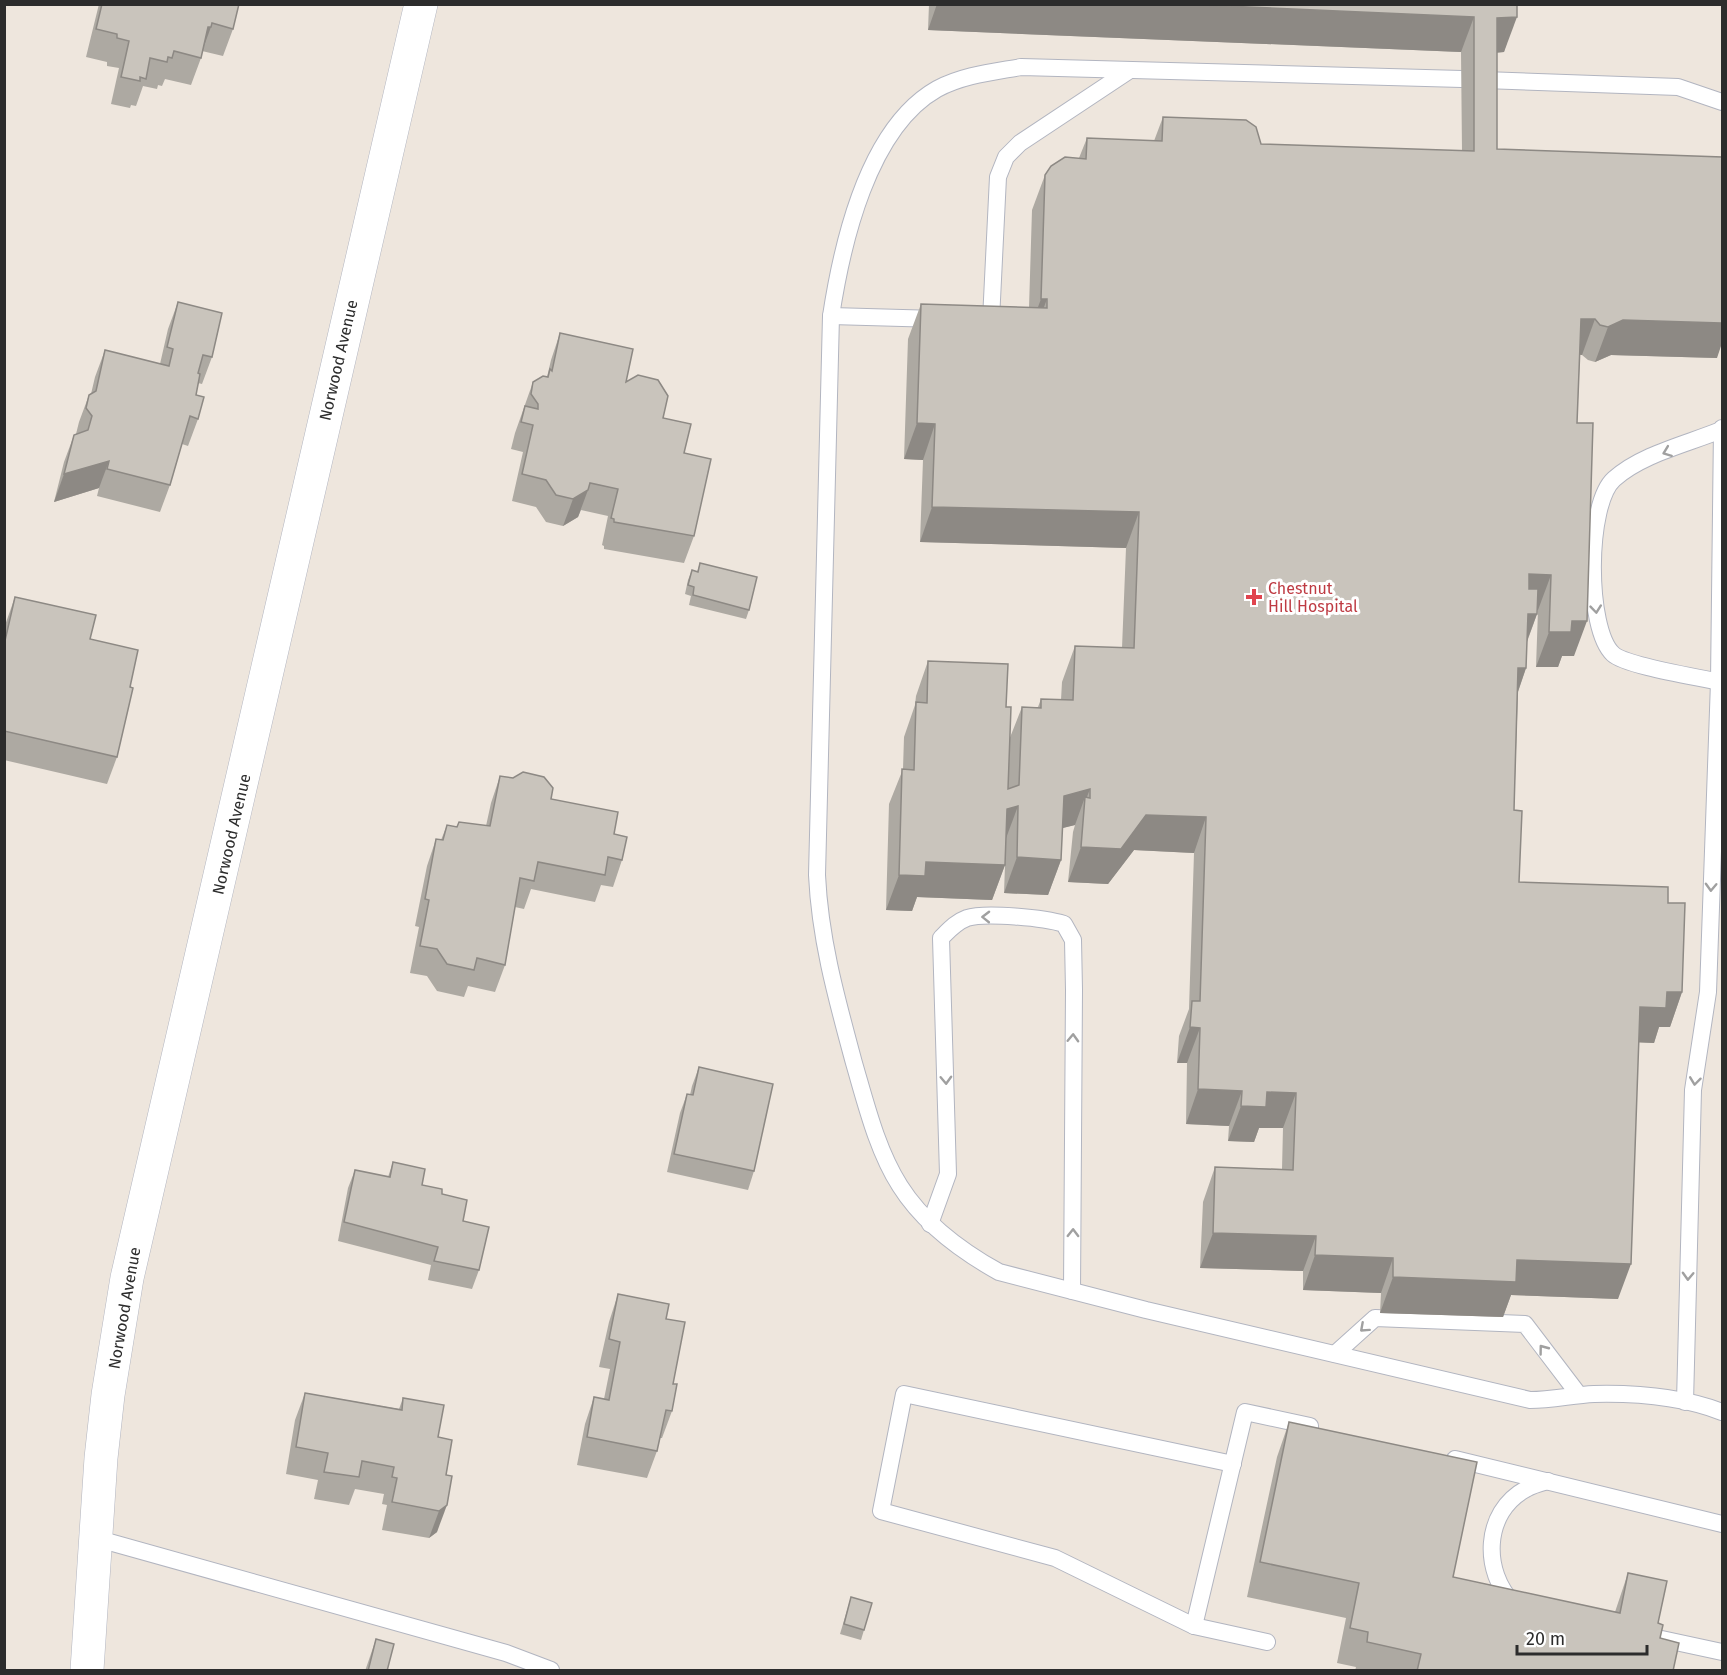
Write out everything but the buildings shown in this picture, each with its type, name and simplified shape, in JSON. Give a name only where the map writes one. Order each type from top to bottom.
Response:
[{"type":"street","name":"Norwood Avenue","points":[[87,1671],[95,1538],[108,1395],[127,1278],[421,4]]},
{"type":"lane","points":[[1461,80],[1021,67],[962,78],[936,90],[912,109],[888,139],[857,204],[845,241],[831,316],[817,875],[819,916],[836,997],[865,1100],[883,1151],[900,1186],[930,1224],[977,1260],[999,1272],[1072,1292],[1530,1400],[1579,1395],[1632,1395],[1685,1402],[1722,1412]]},
{"type":"lane","points":[[831,316],[991,320],[998,177],[1006,157],[1052,119],[1131,70]]},
{"type":"lane","points":[[1484,80],[1678,87],[1722,102]]},
{"type":"lane","points":[[1685,1402],[1694,1090],[1708,992],[1719,682],[1722,429],[1633,465],[1611,481],[1600,506],[1594,537],[1595,611],[1602,640],[1614,655],[1719,682]]},
{"type":"lane","points":[[930,1224],[948,1174],[941,938],[955,923],[969,917],[1045,918],[1064,924],[1073,940],[1072,1292]]},
{"type":"lane","points":[[1335,1354],[1375,1318],[1525,1324],[1579,1395]]},
{"type":"lane","points":[[1233,1464],[904,1394],[881,1511],[1055,1558],[1194,1626],[1267,1642]]},
{"type":"lane","points":[[1194,1626],[1245,1412],[1326,1430]]},
{"type":"lane","points":[[1441,1456],[1722,1524]]},
{"type":"lane","points":[[1532,1613],[1521,1611],[1503,1593],[1493,1572],[1490,1548],[1495,1525],[1507,1504],[1526,1489],[1548,1481]]},
{"type":"lane","points":[[95,1538],[506,1653],[551,1671]]},
{"type":"lane","points":[[1650,1637],[1722,1652]]},
{"type":"place","name":"Chestnut Hill Hospital","points":[[1254,597]]}]
